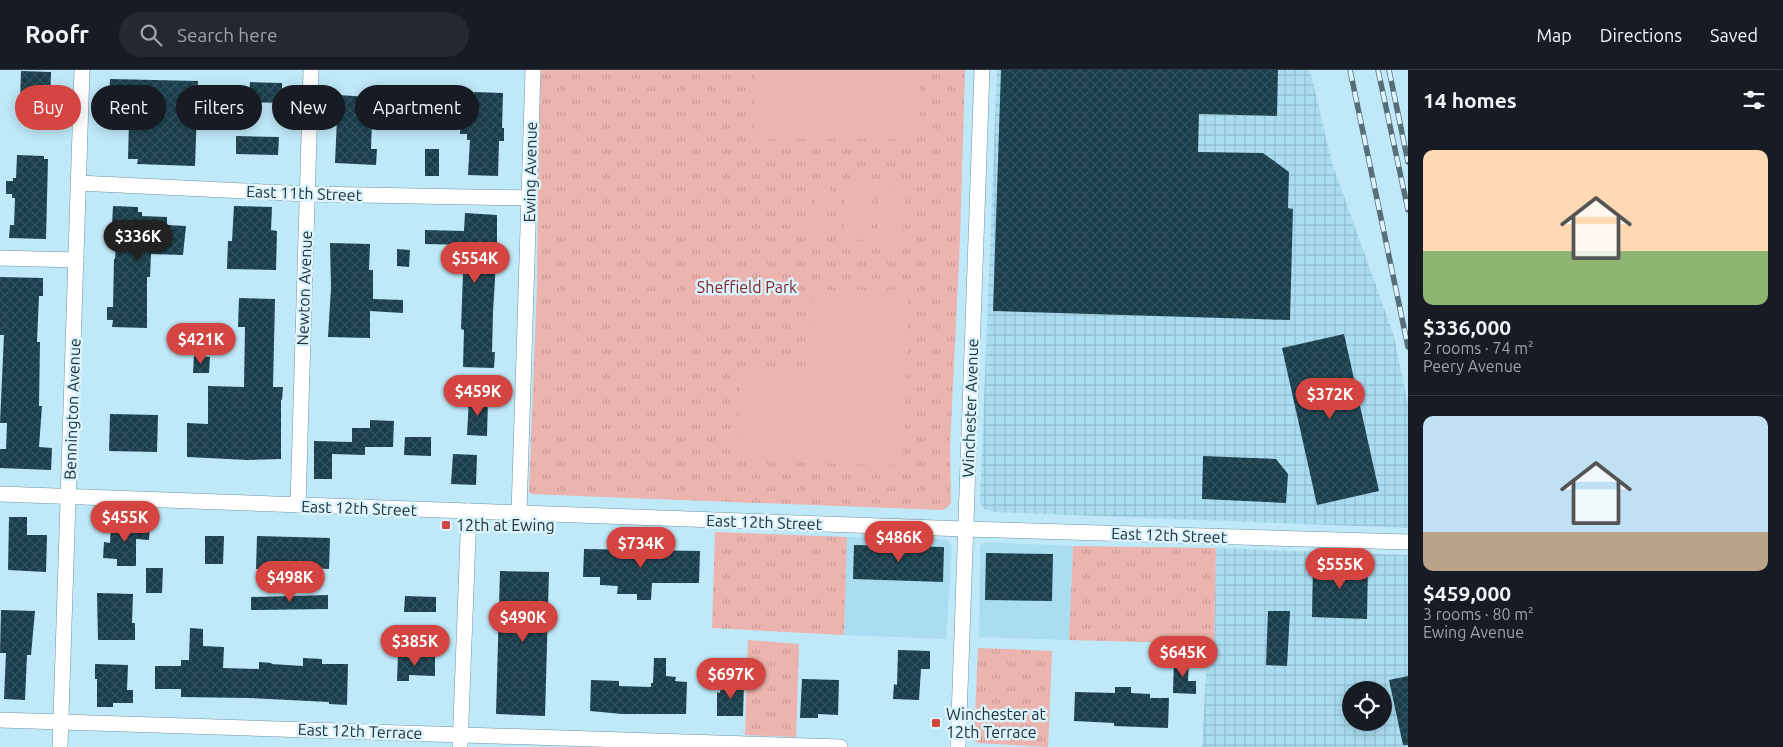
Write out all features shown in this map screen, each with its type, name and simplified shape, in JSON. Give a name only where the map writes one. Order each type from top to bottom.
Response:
[{"type":"street","name":"Bennington Avenue","points":[[60,747],[82,70]]},
{"type":"street","name":"Newton Avenue","points":[[298,505],[311,70]]},
{"type":"street","name":"Ewing Avenue","points":[[520,513],[533,70]]},
{"type":"street","name":"Winchester Avenue","points":[[958,747],[982,70]]},
{"type":"street","name":"East 11th Street","points":[[78,183],[307,194],[530,198]]},
{"type":"street","points":[[0,258],[76,260]]},
{"type":"street","name":"East 12th Street","points":[[0,494],[965,529],[1408,542]]},
{"type":"street","points":[[461,740],[469,511]]},
{"type":"street","name":"East 12th Terrace","points":[[0,720],[461,740],[840,747]]},
{"type":"shaded area","points":[[997,70],[1310,70],[1332,163],[1394,336],[1408,405],[1408,528],[995,512],[984,509],[980,502]]},
{"type":"shaded area","points":[[847,537],[947,539],[952,547],[946,639],[844,635]]},
{"type":"shaded area","points":[[986,542],[1073,546],[1069,640],[979,637],[980,546]]},
{"type":"shaded area","points":[[1216,548],[1408,555],[1408,747],[1202,747],[1207,657],[1214,652]]},
{"type":"green space","name":"Sheffield Park","points":[[541,70],[965,70],[960,239],[950,447],[951,502],[948,507],[942,510],[531,494],[529,492],[537,284]]},
{"type":"green space","points":[[754,70],[919,70],[920,129],[911,139],[755,139]]},
{"type":"green space","points":[[813,183],[827,184],[831,187],[830,195],[821,204],[815,203],[807,191]]},
{"type":"green space","points":[[846,186],[871,187],[869,240],[843,239]]},
{"type":"green space","points":[[879,187],[905,188],[903,242],[877,241]]},
{"type":"green space","points":[[815,218],[825,224],[830,234],[826,238],[813,241],[808,238],[810,221]]},
{"type":"green space","points":[[813,290],[901,290],[909,300],[903,466],[737,460],[740,368],[812,371]]},
{"type":"green space","points":[[715,532],[847,537],[844,635],[712,628]]},
{"type":"green space","points":[[1073,546],[1216,548],[1214,644],[1069,640]]},
{"type":"green space","points":[[748,640],[799,644],[796,737],[745,735]]},
{"type":"green space","points":[[978,648],[1052,651],[1048,747],[978,743],[975,741]]},
{"type":"building","points":[[1001,70],[1278,70],[1277,116],[1199,114],[1198,152],[1263,153],[1289,172],[1288,208],[1293,209],[1290,320],[993,311]]},
{"type":"building","points":[[21,71],[51,72],[51,85],[21,85]]},
{"type":"building","points":[[110,79],[198,81],[198,85],[176,85],[176,130],[196,130],[195,166],[137,164],[138,159],[128,159],[129,130],[166,130],[166,85],[110,85]]},
{"type":"building","points":[[250,82],[282,83],[282,85],[272,85],[272,103],[262,102],[262,85],[250,85]]},
{"type":"building","points":[[479,92],[503,93],[502,128],[504,128],[504,141],[499,141],[498,176],[468,175],[470,140],[467,140],[467,134],[460,134],[460,130],[479,130]]},
{"type":"building","points":[[345,95],[355,96],[355,130],[372,130],[371,149],[377,149],[376,165],[335,163],[336,130],[345,130]]},
{"type":"building","points":[[236,136],[279,137],[278,155],[236,154]]},
{"type":"building","points":[[425,149],[439,149],[439,176],[425,176]]},
{"type":"building","points":[[17,155],[44,156],[44,159],[48,159],[46,239],[9,238],[10,225],[14,225],[15,198],[12,198],[12,194],[6,194],[6,181],[13,181],[13,178],[16,178]]},
{"type":"building","points":[[113,206],[138,207],[138,212],[142,212],[142,216],[167,217],[167,225],[186,226],[183,255],[151,254],[150,277],[147,277],[147,328],[112,327],[113,320],[107,320],[107,307],[113,307],[117,225],[112,225]]},
{"type":"building","points":[[234,206],[272,207],[271,230],[277,231],[276,270],[227,269],[228,241],[232,241]]},
{"type":"building","points":[[465,213],[497,215],[492,352],[495,352],[494,368],[463,367],[464,330],[461,329],[464,245],[425,244],[425,230],[464,231]]},
{"type":"building","points":[[330,243],[370,244],[369,270],[373,270],[373,299],[403,300],[403,313],[370,311],[370,338],[328,337],[331,288]]},
{"type":"building","points":[[397,249],[410,250],[409,267],[397,266]]},
{"type":"building","points":[[0,277],[43,278],[43,296],[39,296],[37,342],[40,342],[39,406],[42,406],[39,447],[52,448],[51,470],[0,468],[0,449],[6,449],[7,423],[0,423],[4,335],[0,335]]},
{"type":"building","points":[[239,298],[275,299],[273,387],[283,387],[281,400],[281,459],[248,460],[187,457],[187,423],[208,424],[208,386],[244,387],[245,327],[238,327]]},
{"type":"building","points":[[1344,334],[1379,491],[1317,505],[1282,348]]},
{"type":"building","points":[[194,356],[210,357],[209,373],[193,373]]},
{"type":"building","points":[[469,398],[488,399],[487,436],[467,435]]},
{"type":"building","points":[[110,414],[158,415],[157,452],[109,451]]},
{"type":"building","points":[[370,420],[394,421],[393,447],[365,447],[365,455],[332,454],[332,479],[314,479],[314,441],[352,442],[352,428],[370,428]]},
{"type":"building","points":[[405,437],[431,437],[431,456],[404,455]]},
{"type":"building","points":[[453,454],[477,455],[476,485],[451,484]]},
{"type":"building","points":[[1203,456],[1276,459],[1288,474],[1286,503],[1202,499]]},
{"type":"building","points":[[9,517],[27,517],[27,535],[47,535],[46,572],[8,570]]},
{"type":"building","points":[[111,523],[150,524],[149,540],[136,539],[136,566],[117,566],[117,559],[103,558],[104,542],[110,543]]},
{"type":"building","points":[[205,536],[224,536],[223,564],[205,564]]},
{"type":"building","points":[[257,536],[330,538],[329,569],[309,568],[309,574],[290,573],[290,570],[256,569]]},
{"type":"building","points":[[854,545],[944,547],[943,582],[853,579]]},
{"type":"building","points":[[584,549],[700,551],[699,583],[652,583],[651,600],[637,600],[637,594],[617,594],[618,586],[600,585],[600,577],[583,577]]},
{"type":"building","points":[[986,553],[1053,554],[1052,601],[985,600]]},
{"type":"building","points":[[1313,561],[1368,563],[1367,619],[1312,617]]},
{"type":"building","points":[[146,568],[163,568],[162,593],[146,593]]},
{"type":"building","points":[[500,571],[549,572],[545,716],[496,714]]},
{"type":"building","points":[[97,593],[133,594],[132,623],[135,623],[135,640],[98,640]]},
{"type":"building","points":[[328,595],[328,609],[251,610],[251,597]]},
{"type":"building","points":[[405,596],[436,597],[436,612],[404,612]]},
{"type":"building","points":[[1,610],[35,611],[31,655],[27,655],[25,700],[4,699],[6,653],[0,653]]},
{"type":"building","points":[[1268,611],[1290,611],[1287,666],[1266,665]]},
{"type":"building","points":[[190,628],[203,629],[203,646],[224,647],[223,668],[259,669],[259,662],[303,666],[303,658],[322,659],[322,664],[348,664],[347,705],[329,704],[329,702],[249,698],[181,697],[181,689],[155,689],[155,666],[181,666],[181,660],[189,660]]},
{"type":"building","points":[[898,650],[930,651],[930,669],[921,669],[919,700],[893,699],[894,684],[897,685]]},
{"type":"building","points":[[398,655],[435,656],[435,676],[409,675],[409,681],[397,681]]},
{"type":"building","points":[[654,658],[666,658],[666,676],[676,677],[675,681],[687,682],[686,714],[622,714],[590,711],[591,680],[619,681],[619,686],[651,687],[651,683],[653,683]]},
{"type":"building","points":[[1174,658],[1189,659],[1188,681],[1196,681],[1196,694],[1173,693]]},
{"type":"building","points":[[95,664],[128,665],[127,690],[133,690],[133,703],[113,703],[113,707],[97,707]]},
{"type":"building","points":[[1408,676],[1408,745],[1403,745],[1392,694],[1392,681],[1389,680]]},
{"type":"building","points":[[802,679],[839,680],[838,715],[818,714],[818,718],[800,718]]},
{"type":"building","points":[[721,684],[744,684],[743,716],[717,716],[717,692],[720,693]]},
{"type":"building","points":[[1115,687],[1131,687],[1131,693],[1150,694],[1150,698],[1169,698],[1168,728],[1114,726],[1114,723],[1074,721],[1075,692],[1115,693]]},
{"type":"railway","points":[[1350,70],[1408,347]]},
{"type":"railway","points":[[1378,70],[1408,210]]},
{"type":"railway","points":[[1389,70],[1408,162]]},
{"type":"place","name":"12th at Ewing","points":[[446,525]]},
{"type":"place","name":"Winchester at 12th Terrace","points":[[936,723]]}]
